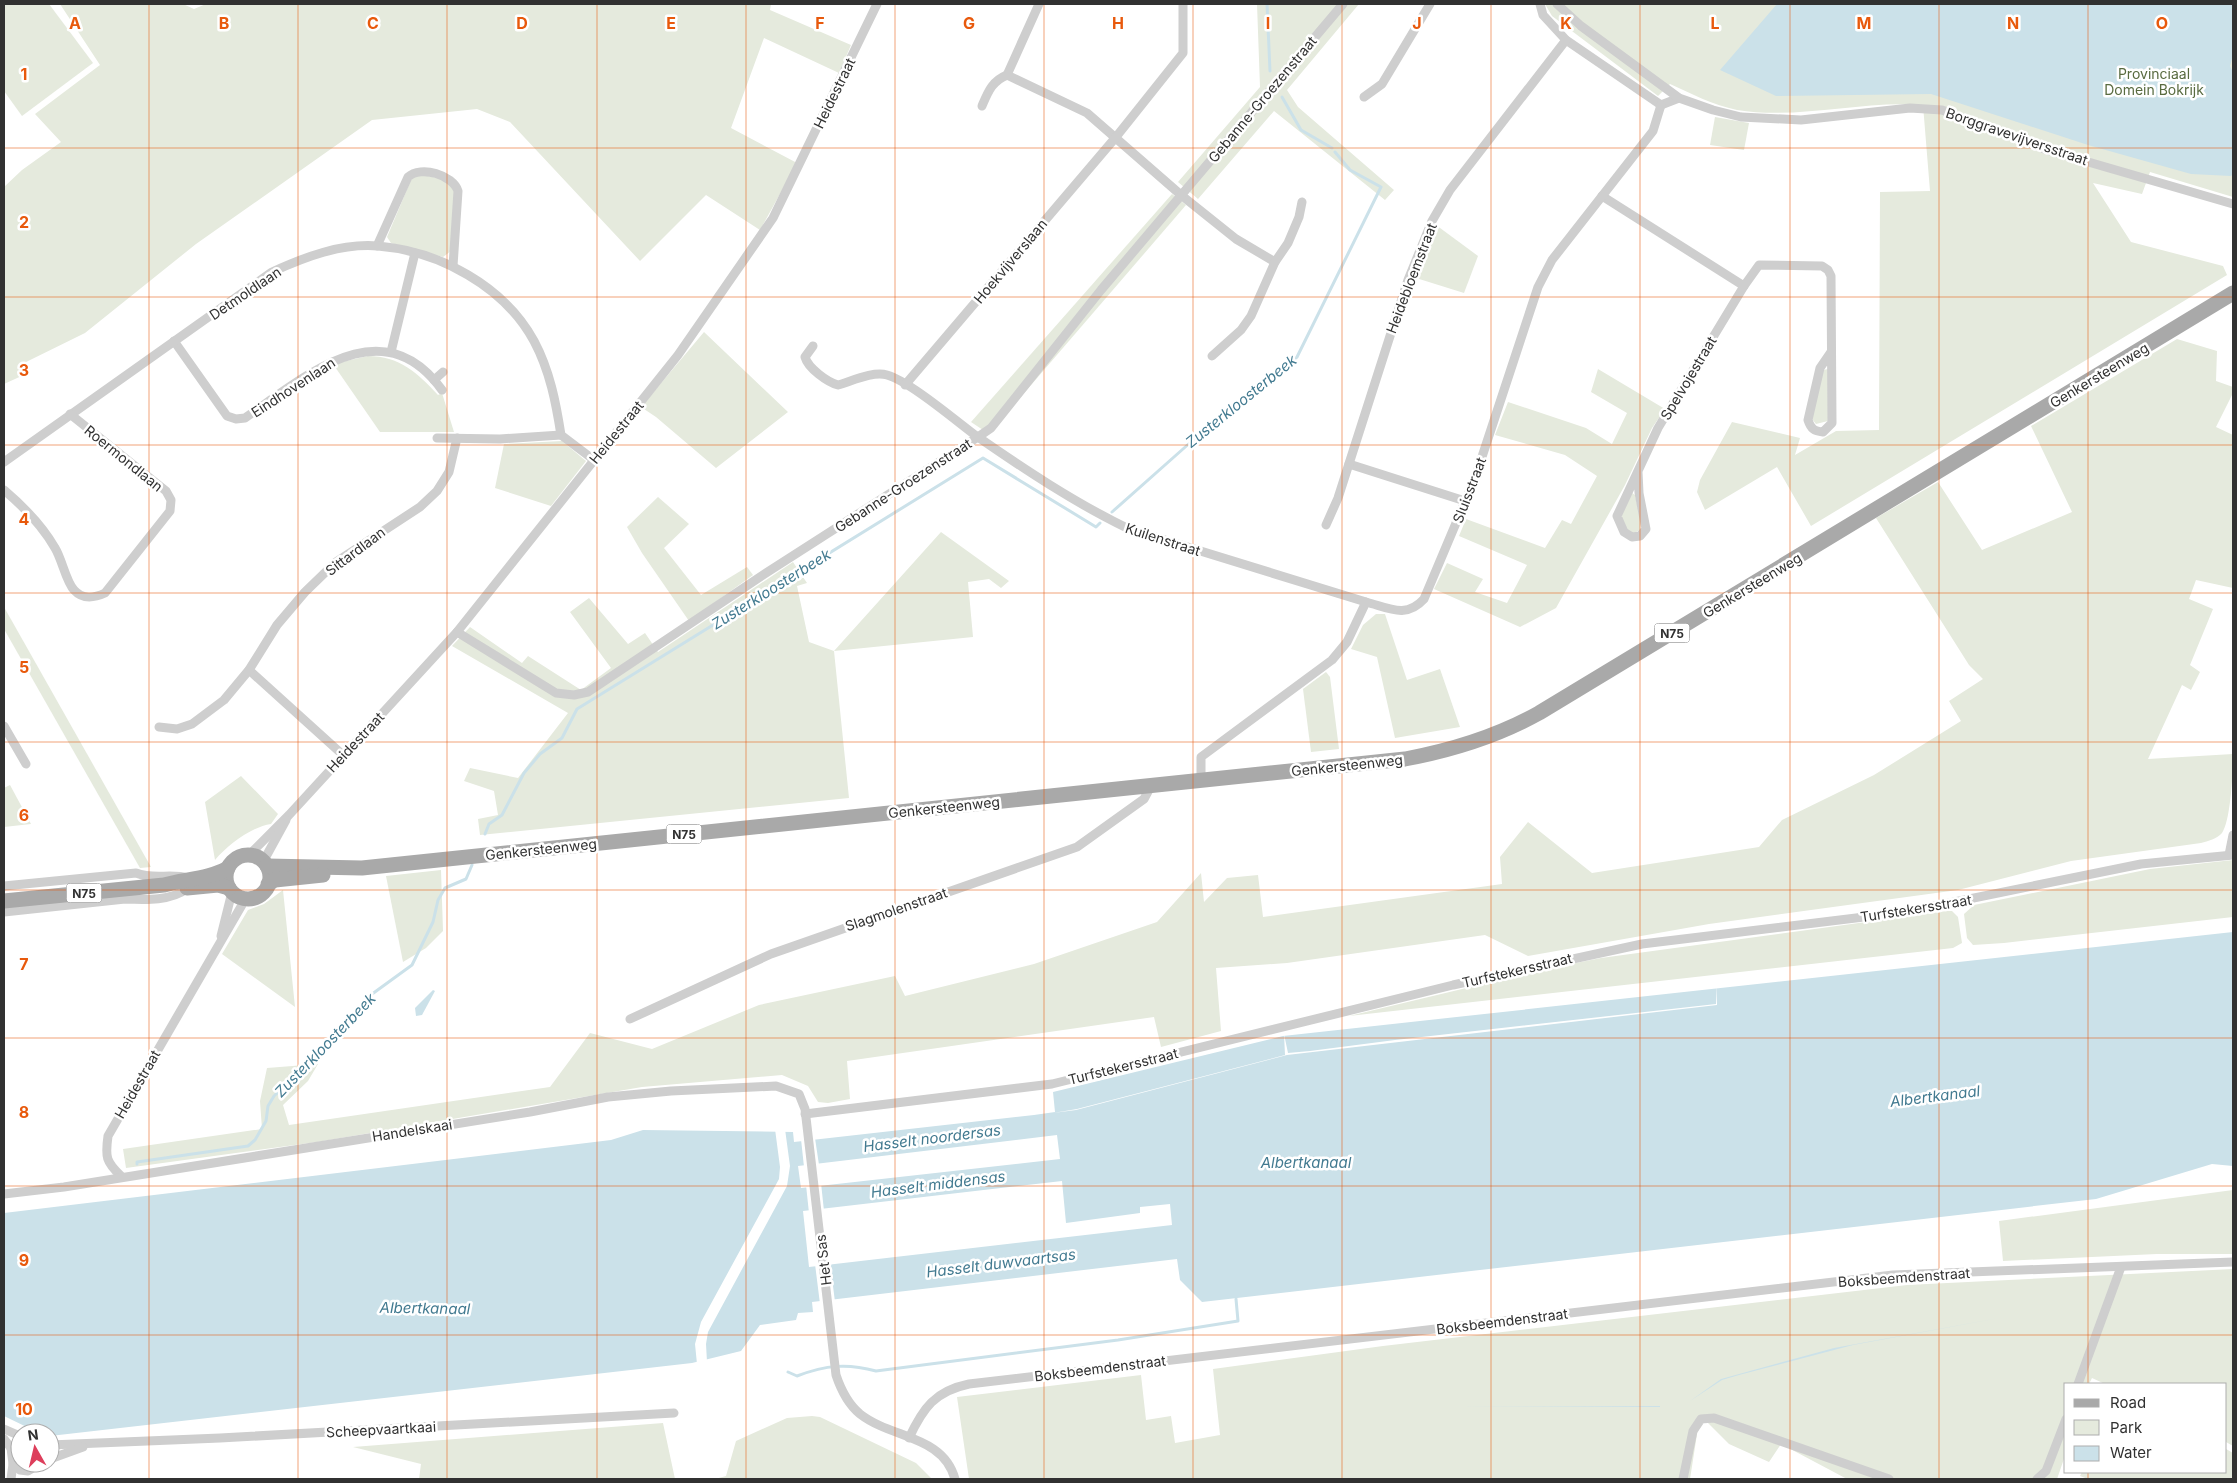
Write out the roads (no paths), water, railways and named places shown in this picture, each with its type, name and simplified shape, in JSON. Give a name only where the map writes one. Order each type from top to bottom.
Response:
[{"type":"main road","name":"Genkersteenweg","points":[[236,893],[261,895],[268,884],[275,880],[328,874],[348,869],[1405,760],[1454,749],[1520,724],[2231,295]]},
{"type":"main road","name":"Genkersteenweg","points":[[248,856],[258,858],[265,864],[348,869]]},
{"type":"main road","name":"N75","points":[[188,883],[217,874],[228,868],[235,859],[248,856]]},
{"type":"main road","points":[[265,864],[270,876],[268,884]]},
{"type":"main road","points":[[228,868],[226,876],[236,893]]},
{"type":"main road","name":"N75","points":[[4,901],[188,883],[218,885],[236,893]]},
{"type":"street","name":"Heidestraat","points":[[248,856],[289,815],[342,755],[457,632],[678,355],[773,218],[877,4]]},
{"type":"street","points":[[1007,75],[1039,4]]},
{"type":"street","name":"Hoekvijverslaan","points":[[905,385],[1116,137],[1183,52],[1183,4]]},
{"type":"street","name":"Gebanne-Groezenstraat","points":[[457,632],[556,693],[574,695],[588,692],[766,573],[991,428],[1181,195],[1343,4]]},
{"type":"street","points":[[1364,97],[1382,84],[1430,4]]},
{"type":"street","points":[[1540,4],[1543,15],[1566,40],[1661,105],[1680,98]]},
{"type":"street","name":"Borggravevijversstraat","points":[[1557,4],[1581,26],[1680,98],[1741,117],[1800,120],[1910,108],[1942,110],[2047,150],[2233,204]]},
{"type":"street","name":"Heidebloemstraat","points":[[1326,525],[1338,498],[1413,266],[1432,221],[1450,190],[1566,40]]},
{"type":"street","points":[[982,106],[992,85],[998,78],[1007,75],[1088,113],[1181,195],[1236,238],[1275,262]]},
{"type":"street","name":"Sluisstraat","points":[[1366,602],[1403,612],[1415,609],[1424,599],[1465,501],[1538,288],[1552,260],[1653,131],[1661,105]]},
{"type":"street","points":[[377,246],[408,177],[413,172],[422,171],[447,177],[455,183],[458,191],[453,266]]},
{"type":"street","points":[[1602,196],[1744,286]]},
{"type":"street","points":[[1212,356],[1241,330],[1250,316],[1275,262],[1288,244],[1299,217],[1302,202]]},
{"type":"street","name":"Detmoldlaan","points":[[4,462],[272,272],[303,258],[342,248],[377,246],[415,253],[453,266],[481,283],[507,306],[534,341],[556,399],[562,435]]},
{"type":"street","points":[[391,352],[415,253]]},
{"type":"street","name":"Spelvojestraat","points":[[1638,472],[1640,502],[1646,529],[1640,536],[1632,537],[1624,532],[1617,516],[1658,428],[1744,286],[1759,265],[1822,266],[1828,270],[1831,276],[1830,352],[1832,423],[1823,432],[1814,431],[1810,427],[1808,420],[1820,368],[1830,352]]},
{"type":"street","name":"Eindhovenlaan","points":[[174,342],[227,416],[236,419],[245,418],[328,361],[362,351],[391,352],[423,369],[442,390]]},
{"type":"street","points":[[813,346],[805,357],[807,363],[832,383],[838,385],[879,374],[888,375],[978,437]]},
{"type":"street","points":[[434,380],[443,372]]},
{"type":"street","name":"Roermondlaan","points":[[4,490],[23,506],[56,548],[72,589],[83,597],[96,598],[105,593],[170,511],[172,500],[166,491],[70,414]]},
{"type":"street","points":[[437,438],[500,439],[562,435],[594,460]]},
{"type":"street","name":"Kuilenstraat","points":[[978,437],[1098,514],[1129,529],[1366,602]]},
{"type":"street","name":"Sittardlaan","points":[[159,728],[177,729],[192,724],[224,700],[249,670],[277,625],[305,592],[336,562],[420,507],[437,491],[449,472],[458,438]]},
{"type":"street","points":[[1349,464],[1465,501]]},
{"type":"street","points":[[1202,780],[1202,757],[1332,660],[1347,642],[1366,602]]},
{"type":"street","points":[[249,670],[342,755]]},
{"type":"street","points":[[4,726],[26,764]]},
{"type":"street","name":"Slagmolenstraat","points":[[630,1019],[770,954],[1077,847],[1144,799],[1150,786]]},
{"type":"street","name":"Heidestraat","points":[[265,864],[289,815]]},
{"type":"street","points":[[2231,855],[2233,835]]},
{"type":"street","name":"Turfstekersstraat","points":[[805,1114],[1052,1084],[1471,981],[1642,944],[1905,912],[2141,864],[2231,855]]},
{"type":"street","points":[[4,886],[136,873],[149,877],[175,874],[188,883],[179,895],[145,900],[125,899],[4,912]]},
{"type":"street","name":"Heidestraat","points":[[220,941],[236,893]]},
{"type":"street","name":"Heidestraat","points":[[121,1176],[108,1164],[106,1150],[108,1136],[220,941],[236,893]]},
{"type":"street","name":"Handelskaai","points":[[4,1194],[64,1187],[121,1176],[641,1093],[776,1086],[799,1094],[805,1114]]},
{"type":"street","name":"Het Sas","points":[[805,1114],[836,1375],[849,1402],[860,1414],[909,1438]]},
{"type":"street","name":"Boksbeemdenstraat","points":[[909,1438],[928,1404],[954,1387],[969,1384],[1893,1275],[2233,1262]]},
{"type":"street","points":[[2078,1383],[2121,1267]]},
{"type":"street","name":"Scheepvaartkaai","points":[[60,1444],[88,1445],[674,1413]]},
{"type":"street","points":[[1683,1479],[1693,1431],[1702,1419],[1714,1418],[1889,1479]]},
{"type":"street","points":[[2037,1479],[2046,1471],[2064,1424]]},
{"type":"street","points":[[909,1438],[936,1450],[945,1458],[955,1479]]},
{"type":"street","name":"Scheepvaartkaai","points":[[60,1455],[88,1445]]},
{"type":"street","points":[[9,1460],[11,1479]]},
{"type":"water","name":"Provinciaal Domein Bokrijk","points":[[1777,4],[2233,4],[2233,55],[2230,66],[2233,72],[2233,174],[2231,176],[2191,174],[2088,145],[1931,94],[1776,96],[1720,70]]},
{"type":"water","name":"Albertkanaal","points":[[2233,932],[2233,1166],[2212,1164],[2096,1199],[1202,1302],[1180,1280],[1177,1259],[812,1302],[813,1312],[798,1313],[796,1320],[760,1325],[741,1351],[692,1363],[60,1435],[60,1423],[18,1423],[4,1416],[4,1213],[611,1140],[643,1130],[793,1132],[794,1142],[1034,1115],[1055,1112],[1053,1092],[1283,1036]],"holes":[[[1057,1135],[1060,1159],[801,1188],[798,1166]],[[1062,1181],[1066,1223],[1140,1213],[1140,1207],[1170,1204],[1172,1225],[809,1267],[803,1211]]]},
{"type":"water","points":[[433,990],[435,991],[422,1015],[416,1016],[415,1008]]},
{"type":"water","points":[[1999,1318],[1853,1345],[1739,1375],[1722,1380],[1690,1401],[1721,1379],[1834,1348]]},
{"type":"water","points":[[1460,1406],[1660,1406],[1660,1407]]},
{"type":"waterway","name":"Zusterkloosterbeek","points":[[1267,4],[1270,71]]},
{"type":"waterway","name":"Zusterkloosterbeek","points":[[1282,97],[1301,130],[1332,148]]},
{"type":"waterway","name":"Zusterkloosterbeek","points":[[1112,512],[1192,441],[1297,357],[1381,187],[1350,170],[1335,152]]},
{"type":"waterway","name":"Zusterkloosterbeek","points":[[485,834],[489,824],[502,815],[524,773],[540,754],[562,738],[577,709],[983,458],[1096,527],[1100,523]]},
{"type":"waterway","name":"Zusterkloosterbeek","points":[[137,1164],[137,1162],[248,1146],[255,1140],[266,1121],[268,1106],[274,1096],[312,1060],[368,997],[412,965],[433,922],[438,900],[445,888],[466,879],[472,865]]},
{"type":"waterway","points":[[788,1372],[797,1376],[818,1369],[836,1366],[865,1368],[876,1371],[1118,1340],[1238,1321],[1236,1299]]},
{"type":"water label","name":"Hasselt noordersas","points":[[932,1138]]},
{"type":"water label","name":"Hasselt middensas","points":[[938,1184]]},
{"type":"water label","name":"Hasselt duwvaartsas","points":[[1001,1263]]}]
